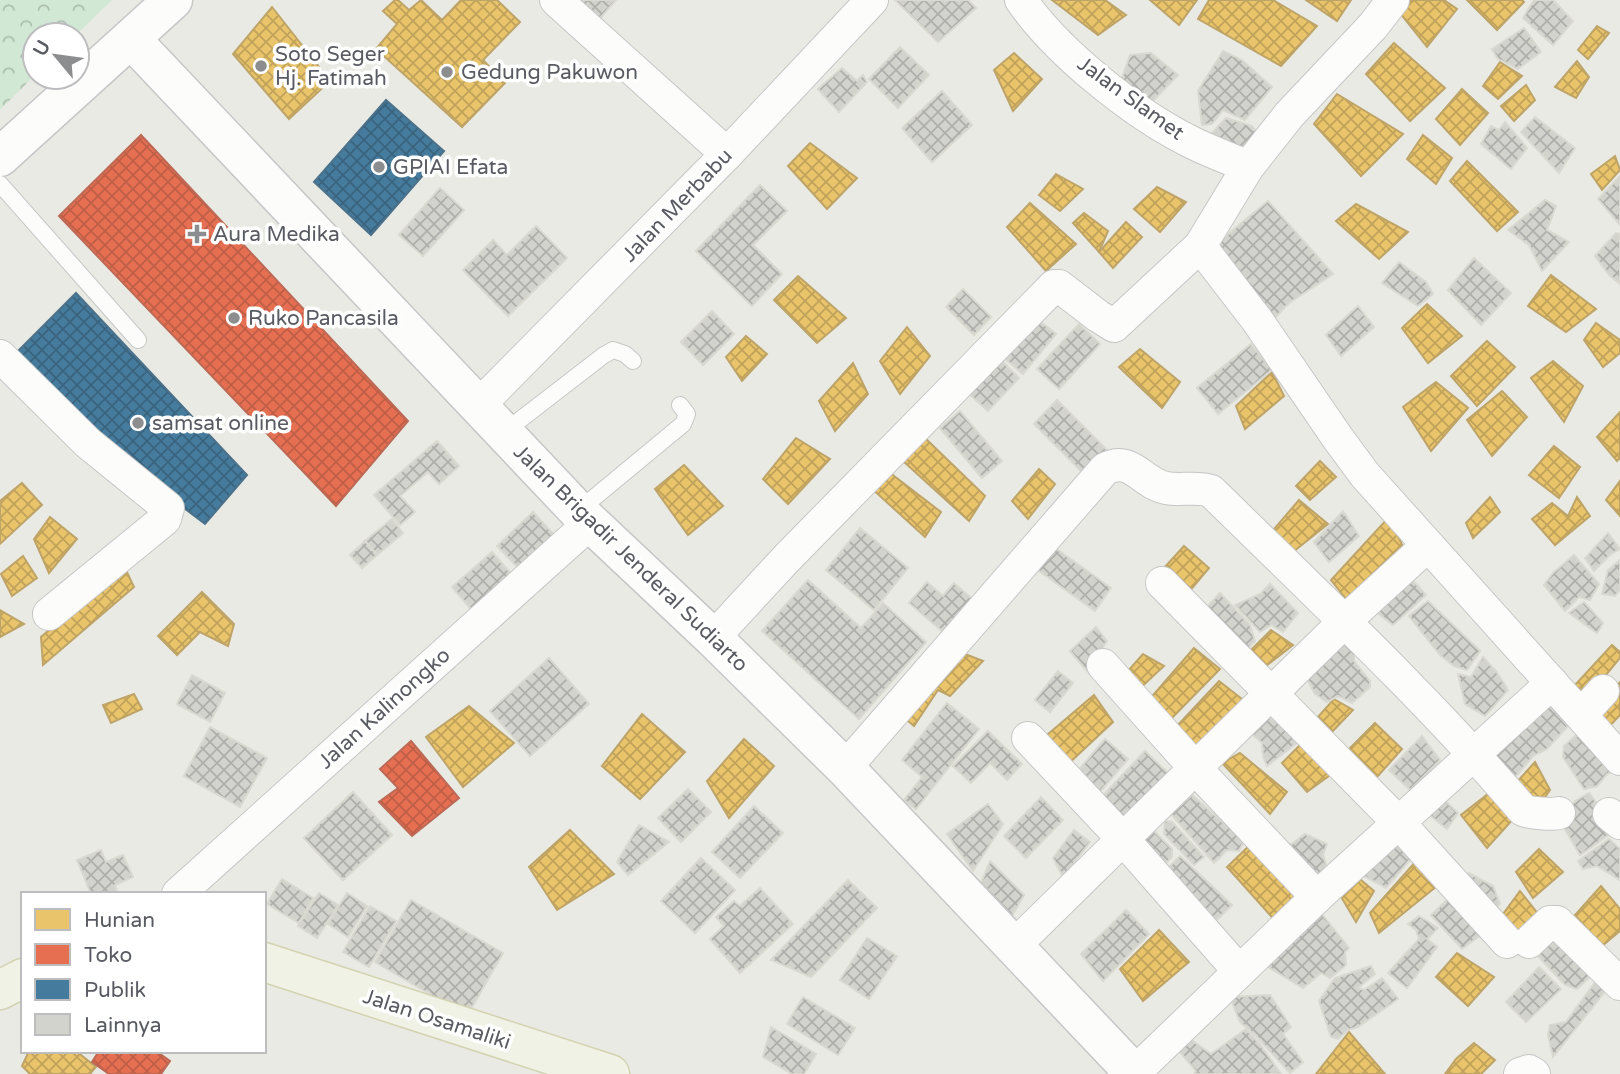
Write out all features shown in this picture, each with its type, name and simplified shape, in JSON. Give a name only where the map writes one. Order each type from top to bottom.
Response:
[{"type":"main road","name":"Jalan Osamaliki","points":[[266,963],[610,1074]]},
{"type":"main road","points":[[0,990],[21,979]]},
{"type":"street","points":[[0,158],[173,0]]},
{"type":"street","points":[[556,0],[727,154]]},
{"type":"street","name":"Jalan Merbabu","points":[[491,420],[727,154],[872,0]]},
{"type":"street","name":"Jalan Slamet","points":[[1021,0],[1067,51],[1108,87],[1188,140],[1248,167]]},
{"type":"street","points":[[713,638],[787,558],[1054,286],[1059,286],[1114,326],[1200,246],[1248,167],[1289,115],[1373,26],[1393,0]]},
{"type":"street","name":"Jalan Brigadir Jenderal Sudiarto","points":[[131,39],[584,517],[713,638],[845,768],[1134,1074]]},
{"type":"street","points":[[1200,246],[1256,320],[1358,466],[1620,759]]},
{"type":"street","points":[[0,356],[88,443],[168,508],[165,519],[49,614]]},
{"type":"street","points":[[845,768],[1105,469],[1116,464],[1127,466],[1157,485],[1169,489],[1202,488],[1211,491],[1345,621],[1523,810],[1550,815],[1559,813]]},
{"type":"street","name":"Jalan Kalinongko","points":[[180,892],[584,517]]},
{"type":"street","points":[[1015,946],[1345,621],[1427,546]]},
{"type":"street","points":[[1162,583],[1518,942],[1550,922],[1557,922],[1620,984]]},
{"type":"street","points":[[1103,666],[1317,897]]},
{"type":"street","points":[[1134,1074],[1317,897],[1552,683]]},
{"type":"street","points":[[1581,715],[1603,691]]},
{"type":"street","points":[[1028,738],[1122,838],[1239,971]]},
{"type":"street","points":[[1520,1074],[1528,1071],[1534,1074]]},
{"type":"lane","points":[[0,184],[138,340]]},
{"type":"lane","points":[[491,420],[613,350],[625,354],[633,361]]},
{"type":"lane","points":[[584,517],[683,424],[687,414],[680,405]]},
{"type":"green space","points":[[0,0],[112,0],[90,21],[21,21],[21,89],[0,110]]},
{"type":"building: Hunian","name":"Gedung Pakuwon","points":[[395,0],[409,10],[421,0],[442,20],[461,0],[497,0],[520,22],[483,60],[505,83],[462,127],[376,49],[397,24],[383,11]]},
{"type":"building: Hunian","points":[[1052,0],[1105,0],[1126,15],[1098,35]]},
{"type":"building: Hunian","points":[[1150,0],[1197,0],[1179,25]]},
{"type":"building: Hunian","points":[[1209,0],[1273,0],[1317,26],[1281,66],[1198,19]]},
{"type":"building: Hunian","points":[[1306,0],[1351,0],[1337,21]]},
{"type":"building: Hunian","points":[[1411,0],[1444,0],[1457,9],[1427,47],[1400,13]]},
{"type":"building: Hunian","points":[[1467,0],[1522,0],[1524,2],[1497,30]]},
{"type":"building: Hunian","points":[[272,7],[330,81],[289,119],[233,54]]},
{"type":"building: Hunian","points":[[1597,26],[1609,33],[1588,59],[1578,50]]},
{"type":"building: Hunian","points":[[1394,43],[1445,88],[1410,121],[1366,74]]},
{"type":"building: Hunian","points":[[1014,53],[1042,79],[1013,111],[994,70]]},
{"type":"building: Hunian","points":[[1577,61],[1589,77],[1576,98],[1555,87]]},
{"type":"building: Hunian","points":[[1500,62],[1522,76],[1498,99],[1483,86]]},
{"type":"building: Hunian","points":[[1526,85],[1535,100],[1514,121],[1501,106]]},
{"type":"building: Hunian","points":[[1462,89],[1488,113],[1460,145],[1436,119]]},
{"type":"building: Hunian","points":[[1337,94],[1403,134],[1361,176],[1314,124]]},
{"type":"building: Hunian","points":[[1423,135],[1452,158],[1436,184],[1407,159]]},
{"type":"building: Hunian","points":[[810,143],[857,178],[827,209],[788,166]]},
{"type":"building: Hunian","points":[[1615,156],[1620,170],[1602,190],[1591,174]]},
{"type":"building: Hunian","points":[[1467,161],[1518,212],[1497,231],[1450,181]]},
{"type":"building: Hunian","points":[[1056,174],[1083,189],[1060,211],[1039,195]]},
{"type":"building: Hunian","points":[[1157,187],[1186,202],[1160,232],[1134,209]]},
{"type":"building: Hunian","points":[[1030,203],[1076,244],[1046,271],[1007,227]]},
{"type":"building: Hunian","points":[[1356,204],[1408,232],[1379,259],[1336,221]]},
{"type":"building: Hunian","points":[[1084,213],[1108,231],[1099,252],[1073,223]]},
{"type":"building: Hunian","points":[[1126,222],[1142,237],[1113,268],[1099,252]]},
{"type":"building: Hunian","points":[[1551,275],[1596,309],[1566,332],[1528,306]]},
{"type":"building: Hunian","points":[[798,276],[846,318],[817,343],[774,300]]},
{"type":"building: Hunian","points":[[1427,304],[1462,336],[1428,363],[1402,328]]},
{"type":"building: Hunian","points":[[1596,323],[1620,340],[1620,353],[1603,367],[1584,340]]},
{"type":"building: Hunian","points":[[907,327],[930,356],[900,394],[880,361]]},
{"type":"building: Hunian","points":[[746,336],[767,354],[742,381],[726,357]]},
{"type":"building: Hunian","points":[[1487,341],[1515,367],[1477,406],[1451,376]]},
{"type":"building: Hunian","points":[[1140,349],[1180,382],[1162,408],[1119,367]]},
{"type":"building: Hunian","points":[[1553,361],[1583,386],[1564,422],[1531,378]]},
{"type":"building: Hunian","points":[[853,363],[868,394],[835,431],[819,401]]},
{"type":"building: Hunian","points":[[1272,372],[1284,396],[1245,429],[1236,406]]},
{"type":"building: Hunian","points":[[1436,382],[1468,408],[1431,451],[1403,407]]},
{"type":"building: Hunian","points":[[1502,391],[1527,417],[1492,456],[1467,420]]},
{"type":"building: Hunian","points":[[1620,412],[1620,458],[1617,461],[1597,437]]},
{"type":"building: Hunian","points":[[924,437],[985,496],[969,521],[904,462]]},
{"type":"building: Hunian","points":[[796,438],[830,459],[788,504],[763,479]]},
{"type":"building: Hunian","points":[[1554,446],[1580,467],[1559,498],[1529,475]]},
{"type":"building: Hunian","points":[[1320,461],[1336,477],[1310,500],[1296,486]]},
{"type":"building: Hunian","points":[[684,465],[723,506],[688,535],[655,489]]},
{"type":"building: Hunian","points":[[885,469],[941,512],[925,537],[870,487]]},
{"type":"building: Hunian","points":[[1039,469],[1055,484],[1028,519],[1012,501]]},
{"type":"building: Hunian","points":[[1620,481],[1620,516],[1606,500]]},
{"type":"building: Hunian","points":[[22,483],[42,505],[0,544],[0,501]]},
{"type":"building: Hunian","points":[[1490,497],[1500,512],[1473,538],[1466,523]]},
{"type":"building: Hunian","points":[[1577,497],[1590,516],[1555,545],[1532,519],[1552,503],[1568,516]]},
{"type":"building: Hunian","points":[[1299,500],[1328,524],[1288,556],[1268,536]]},
{"type":"building: Hunian","points":[[50,517],[77,539],[49,573],[34,539]]},
{"type":"building: Hunian","points":[[1389,517],[1406,553],[1354,609],[1331,580]]},
{"type":"building: Hunian","points":[[1184,546],[1209,568],[1188,593],[1164,568]]},
{"type":"building: Hunian","points":[[23,556],[37,578],[12,596],[1,574]]},
{"type":"building: Hunian","points":[[124,566],[134,587],[43,665],[41,637]]},
{"type":"building: Hunian","points":[[202,592],[234,624],[228,646],[200,632],[177,655],[158,636]]},
{"type":"building: Hunian","points":[[0,610],[24,624],[0,637]]},
{"type":"building: Hunian","points":[[1271,630],[1293,645],[1257,673],[1248,653]]},
{"type":"building: Hunian","points":[[1612,645],[1620,652],[1620,658],[1591,693],[1574,686]]},
{"type":"building: Hunian","points":[[1194,648],[1220,669],[1167,723],[1148,701]]},
{"type":"building: Hunian","points":[[957,651],[983,661],[950,696],[938,690],[914,726],[902,716]]},
{"type":"building: Hunian","points":[[1143,654],[1164,666],[1135,693],[1120,680]]},
{"type":"building: Hunian","points":[[1219,681],[1251,706],[1198,757],[1175,728]]},
{"type":"building: Hunian","points":[[1620,682],[1620,715],[1604,732],[1590,717]]},
{"type":"building: Hunian","points":[[134,694],[142,709],[111,723],[103,705]]},
{"type":"building: Hunian","points":[[1094,695],[1113,722],[1066,766],[1041,740]]},
{"type":"building: Hunian","points":[[1334,699],[1353,710],[1331,733],[1317,718]]},
{"type":"building: Hunian","points":[[469,706],[514,743],[463,787],[426,737]]},
{"type":"building: Hunian","points":[[642,714],[685,752],[640,799],[602,766]]},
{"type":"building: Hunian","points":[[1375,723],[1402,749],[1369,786],[1345,753]]},
{"type":"building: Hunian","points":[[1308,737],[1340,768],[1307,792],[1282,763]]},
{"type":"building: Hunian","points":[[744,739],[774,766],[729,818],[707,781]]},
{"type":"building: Hunian","points":[[1240,753],[1287,792],[1270,814],[1222,763]]},
{"type":"building: Hunian","points":[[1535,762],[1550,790],[1539,806],[1515,784]]},
{"type":"building: Hunian","points":[[1493,790],[1515,817],[1487,848],[1461,815]]},
{"type":"building: Hunian","points":[[570,830],[614,874],[557,910],[529,867]]},
{"type":"building: Hunian","points":[[1255,840],[1302,895],[1279,925],[1227,867]]},
{"type":"building: Hunian","points":[[1539,849],[1563,872],[1533,898],[1516,872]]},
{"type":"building: Hunian","points":[[1418,859],[1442,882],[1379,933],[1370,913]]},
{"type":"building: Hunian","points":[[1354,874],[1374,891],[1356,922],[1334,885]]},
{"type":"building: Hunian","points":[[1601,886],[1620,909],[1620,931],[1602,946],[1575,915]]},
{"type":"building: Hunian","points":[[1520,891],[1543,920],[1521,944],[1498,921]]},
{"type":"building: Hunian","points":[[1159,930],[1189,962],[1143,1001],[1120,969]]},
{"type":"building: Hunian","points":[[1457,953],[1494,977],[1468,1006],[1436,977]]},
{"type":"building: Hunian","points":[[1349,1032],[1385,1074],[1316,1074]]},
{"type":"building: Hunian","points":[[1474,1043],[1495,1060],[1481,1074],[1445,1074],[1456,1059]]},
{"type":"building: Hunian","points":[[28,1053],[78,1053],[96,1067],[90,1074],[30,1074],[22,1066]]},
{"type":"building: Toko","name":"Ruko Pancasila","points":[[141,135],[408,421],[336,506],[59,216]]},
{"type":"building: Toko","points":[[411,741],[459,798],[412,836],[379,802],[398,788],[380,769]]},
{"type":"building: Toko","points":[[98,1053],[159,1053],[170,1061],[161,1074],[109,1074],[92,1062]]},
{"type":"building: Publik","name":"GPIAI Efata","points":[[386,100],[444,151],[371,235],[314,182]]},
{"type":"building: Publik","name":"samsat online","points":[[76,293],[247,475],[205,524],[101,445],[13,356]]},
{"type":"building: Lainnya","points":[[568,0],[616,0],[596,23]]},
{"type":"building: Lainnya","points":[[895,0],[968,0],[976,8],[938,42]]},
{"type":"building: Lainnya","points":[[1534,0],[1553,0],[1573,21],[1553,45],[1523,18]]},
{"type":"building: Lainnya","points":[[1524,28],[1541,52],[1518,69],[1498,59],[1492,49]]},
{"type":"building: Lainnya","points":[[900,47],[929,75],[898,108],[869,79]]},
{"type":"building: Lainnya","points":[[1223,51],[1242,60],[1272,87],[1245,120],[1223,110],[1212,124],[1202,125],[1198,91]]},
{"type":"building: Lainnya","points":[[1151,53],[1178,75],[1149,105],[1119,87],[1130,55]]},
{"type":"building: Lainnya","points":[[842,68],[857,81],[863,75],[867,82],[839,112],[818,89]]},
{"type":"building: Lainnya","points":[[942,91],[972,125],[932,162],[902,128]]},
{"type":"building: Lainnya","points":[[1535,117],[1575,148],[1559,173],[1521,132]]},
{"type":"building: Lainnya","points":[[1226,118],[1252,126],[1257,133],[1237,159],[1204,142]]},
{"type":"building: Lainnya","points":[[1505,122],[1527,148],[1511,169],[1481,144],[1491,126],[1499,130]]},
{"type":"building: Lainnya","points":[[1620,176],[1620,225],[1598,199]]},
{"type":"building: Lainnya","points":[[760,185],[787,211],[753,245],[782,274],[752,306],[696,251]]},
{"type":"building: Lainnya","points":[[440,188],[464,210],[423,256],[399,235]]},
{"type":"building: Lainnya","points":[[1545,200],[1556,206],[1547,230],[1569,242],[1542,271],[1529,245],[1508,230]]},
{"type":"building: Lainnya","points":[[1268,201],[1333,274],[1289,303],[1268,325],[1209,250]]},
{"type":"building: Lainnya","points":[[536,226],[567,258],[508,316],[463,270],[493,240],[507,255]]},
{"type":"building: Lainnya","points":[[1616,233],[1620,234],[1620,284],[1609,275],[1595,256]]},
{"type":"building: Lainnya","points":[[1474,258],[1511,293],[1481,325],[1448,290]]},
{"type":"building: Lainnya","points":[[1399,262],[1426,282],[1433,294],[1418,306],[1382,283]]},
{"type":"building: Lainnya","points":[[963,289],[991,317],[974,335],[946,307]]},
{"type":"building: Lainnya","points":[[1358,306],[1374,327],[1341,356],[1326,335]]},
{"type":"building: Lainnya","points":[[712,311],[734,334],[703,365],[681,342]]},
{"type":"building: Lainnya","points":[[1032,315],[1056,334],[1023,374],[999,354]]},
{"type":"building: Lainnya","points":[[1079,324],[1100,344],[1059,389],[1037,369]]},
{"type":"building: Lainnya","points":[[1251,344],[1272,370],[1218,414],[1197,388]]},
{"type":"building: Lainnya","points":[[1000,359],[1019,378],[988,411],[968,393]]},
{"type":"building: Lainnya","points":[[1057,400],[1110,453],[1087,477],[1034,424]]},
{"type":"building: Lainnya","points":[[960,411],[1002,461],[982,478],[940,428]]},
{"type":"building: Lainnya","points":[[437,441],[459,466],[439,484],[428,472],[400,496],[415,512],[400,525],[374,495]]},
{"type":"building: Lainnya","points":[[1343,511],[1359,536],[1329,562],[1314,542]]},
{"type":"building: Lainnya","points":[[533,512],[557,538],[522,572],[497,546]]},
{"type":"building: Lainnya","points":[[392,519],[403,533],[377,555],[365,541]]},
{"type":"building: Lainnya","points":[[860,528],[908,568],[874,610],[826,570]]},
{"type":"building: Lainnya","points":[[1608,533],[1620,549],[1594,571],[1585,558]]},
{"type":"building: Lainnya","points":[[365,541],[377,555],[362,568],[350,555]]},
{"type":"building: Lainnya","points":[[1051,545],[1111,588],[1095,611],[1035,568]]},
{"type":"building: Lainnya","points":[[492,552],[515,578],[475,614],[452,587]]},
{"type":"building: Lainnya","points":[[1574,555],[1599,584],[1590,600],[1579,597],[1565,611],[1544,585],[1553,573]]},
{"type":"building: Lainnya","points":[[1620,560],[1620,590],[1615,596],[1602,594],[1608,570]]},
{"type":"building: Lainnya","points":[[1410,577],[1426,595],[1393,625],[1376,612]]},
{"type":"building: Lainnya","points":[[808,580],[861,628],[883,603],[926,642],[859,719],[762,631]]},
{"type":"building: Lainnya","points":[[927,582],[943,596],[954,583],[977,603],[949,637],[909,603]]},
{"type":"building: Lainnya","points":[[1270,584],[1298,613],[1283,632],[1271,625],[1260,632],[1235,605],[1260,594]]},
{"type":"building: Lainnya","points":[[1220,593],[1250,625],[1255,641],[1241,657],[1204,610]]},
{"type":"building: Lainnya","points":[[1428,601],[1480,651],[1467,670],[1454,666],[1440,655],[1409,616]]},
{"type":"building: Lainnya","points":[[1584,602],[1603,623],[1597,633],[1569,613]]},
{"type":"building: Lainnya","points":[[1096,627],[1107,641],[1087,671],[1070,651]]},
{"type":"building: Lainnya","points":[[1344,638],[1355,646],[1354,661],[1370,681],[1370,687],[1352,703],[1338,696],[1327,702],[1315,694],[1304,673]]},
{"type":"building: Lainnya","points":[[1483,657],[1508,690],[1485,716],[1465,704],[1458,674],[1471,677]]},
{"type":"building: Lainnya","points":[[549,658],[589,704],[530,756],[490,711]]},
{"type":"building: Lainnya","points":[[1058,671],[1073,683],[1050,712],[1035,700]]},
{"type":"building: Lainnya","points":[[192,675],[225,693],[210,722],[177,704]]},
{"type":"building: Lainnya","points":[[1543,698],[1568,726],[1547,749],[1533,756],[1512,781],[1491,754]]},
{"type":"building: Lainnya","points":[[947,703],[979,729],[916,809],[904,800],[922,777],[902,760]]},
{"type":"building: Lainnya","points":[[1265,716],[1292,728],[1302,739],[1267,766],[1262,743],[1251,733]]},
{"type":"building: Lainnya","points":[[210,727],[267,758],[240,807],[184,776]]},
{"type":"building: Lainnya","points":[[988,731],[1022,764],[1007,780],[990,763],[971,783],[953,766]]},
{"type":"building: Lainnya","points":[[1422,736],[1440,760],[1410,790],[1389,770]]},
{"type":"building: Lainnya","points":[[1575,736],[1591,737],[1618,769],[1607,774],[1597,786],[1584,789],[1563,757],[1564,746]]},
{"type":"building: Lainnya","points":[[1105,739],[1128,759],[1099,793],[1076,773]]},
{"type":"building: Lainnya","points":[[1145,751],[1171,776],[1123,828],[1096,803]]},
{"type":"building: Lainnya","points":[[688,789],[711,812],[681,842],[658,818]]},
{"type":"building: Lainnya","points":[[353,792],[392,835],[343,880],[304,838]]},
{"type":"building: Lainnya","points":[[1589,793],[1617,829],[1580,855],[1559,819],[1575,801]]},
{"type":"building: Lainnya","points":[[1438,794],[1458,813],[1447,829],[1427,813]]},
{"type":"building: Lainnya","points":[[1192,795],[1244,841],[1239,851],[1227,850],[1214,863],[1171,814]]},
{"type":"building: Lainnya","points":[[1041,797],[1063,820],[1026,858],[1004,836]]},
{"type":"building: Lainnya","points":[[988,804],[1003,824],[973,871],[947,834]]},
{"type":"building: Lainnya","points":[[754,806],[783,833],[740,878],[712,852]]},
{"type":"building: Lainnya","points":[[1165,821],[1172,822],[1204,857],[1194,865],[1164,834]]},
{"type":"building: Lainnya","points":[[639,825],[669,842],[628,875],[617,862]]},
{"type":"building: Lainnya","points":[[1151,828],[1172,849],[1172,857],[1158,871],[1131,846]]},
{"type":"building: Lainnya","points":[[1074,830],[1090,842],[1063,877],[1053,858]]},
{"type":"building: Lainnya","points":[[1391,833],[1413,856],[1386,888],[1360,874]]},
{"type":"building: Lainnya","points":[[1305,834],[1327,844],[1323,855],[1327,868],[1312,884],[1289,846]]},
{"type":"building: Lainnya","points":[[1609,839],[1620,849],[1620,880],[1597,866],[1583,869],[1578,861]]},
{"type":"building: Lainnya","points":[[101,850],[106,862],[123,855],[133,877],[115,885],[117,892],[90,892],[77,860]]},
{"type":"building: Lainnya","points":[[1180,856],[1232,905],[1216,921],[1161,875]]},
{"type":"building: Lainnya","points":[[701,858],[735,890],[695,933],[661,901]]},
{"type":"building: Lainnya","points":[[990,861],[1024,895],[1012,916],[981,883]]},
{"type":"building: Lainnya","points":[[1469,873],[1493,886],[1500,904],[1487,914],[1460,882]]},
{"type":"building: Lainnya","points":[[282,879],[313,898],[299,923],[267,904]]},
{"type":"building: Lainnya","points":[[848,880],[877,908],[811,977],[771,960]]},
{"type":"building: Lainnya","points":[[760,888],[793,924],[740,973],[710,939],[724,926],[716,917],[734,901],[740,906]]},
{"type":"building: Lainnya","points":[[319,893],[338,905],[317,938],[298,926]]},
{"type":"building: Lainnya","points":[[347,893],[367,906],[348,937],[328,924]]},
{"type":"building: Lainnya","points":[[1448,899],[1485,932],[1462,949],[1431,915]]},
{"type":"building: Lainnya","points":[[411,900],[503,953],[467,1016],[375,962]]},
{"type":"building: Lainnya","points":[[370,906],[396,921],[369,967],[343,952]]},
{"type":"building: Lainnya","points":[[1126,910],[1149,934],[1103,981],[1081,954]]},
{"type":"building: Lainnya","points":[[1321,913],[1349,948],[1345,952],[1346,965],[1330,978],[1321,973],[1303,988],[1260,962]]},
{"type":"building: Lainnya","points":[[1419,916],[1438,928],[1427,939],[1437,947],[1407,988],[1388,973],[1419,939],[1416,930],[1408,924]]},
{"type":"building: Lainnya","points":[[1556,934],[1593,974],[1577,989],[1565,985],[1535,953]]},
{"type":"building: Lainnya","points":[[867,938],[897,956],[869,999],[840,980]]},
{"type":"building: Lainnya","points":[[1371,966],[1375,974],[1358,988],[1364,990],[1382,978],[1398,999],[1338,1039],[1331,1037],[1319,1001],[1335,978]]},
{"type":"building: Lainnya","points":[[1539,967],[1561,989],[1526,1022],[1506,1002]]},
{"type":"building: Lainnya","points":[[1596,981],[1607,989],[1553,1057],[1548,1035],[1550,1025],[1566,1022]]},
{"type":"building: Lainnya","points":[[1270,995],[1291,1027],[1283,1034],[1303,1062],[1290,1073],[1240,1022],[1230,997]]},
{"type":"building: Lainnya","points":[[803,997],[855,1028],[838,1055],[787,1024]]},
{"type":"building: Lainnya","points":[[771,1027],[816,1054],[804,1074],[792,1074],[763,1057]]},
{"type":"building: Lainnya","points":[[1246,1029],[1281,1074],[1194,1074],[1196,1071],[1174,1045],[1186,1036],[1211,1054]]},
{"type":"place","name":"Soto Seger Hj. Fatimah","points":[[261,66]]},
{"type":"place","name":"Gedung Pakuwon","points":[[447,72]]},
{"type":"place","name":"GPIAI Efata","points":[[379,167]]},
{"type":"place","name":"Aura Medika","points":[[197,234]]},
{"type":"place","name":"Ruko Pancasila","points":[[234,318]]},
{"type":"place","name":"samsat online","points":[[138,423]]}]
